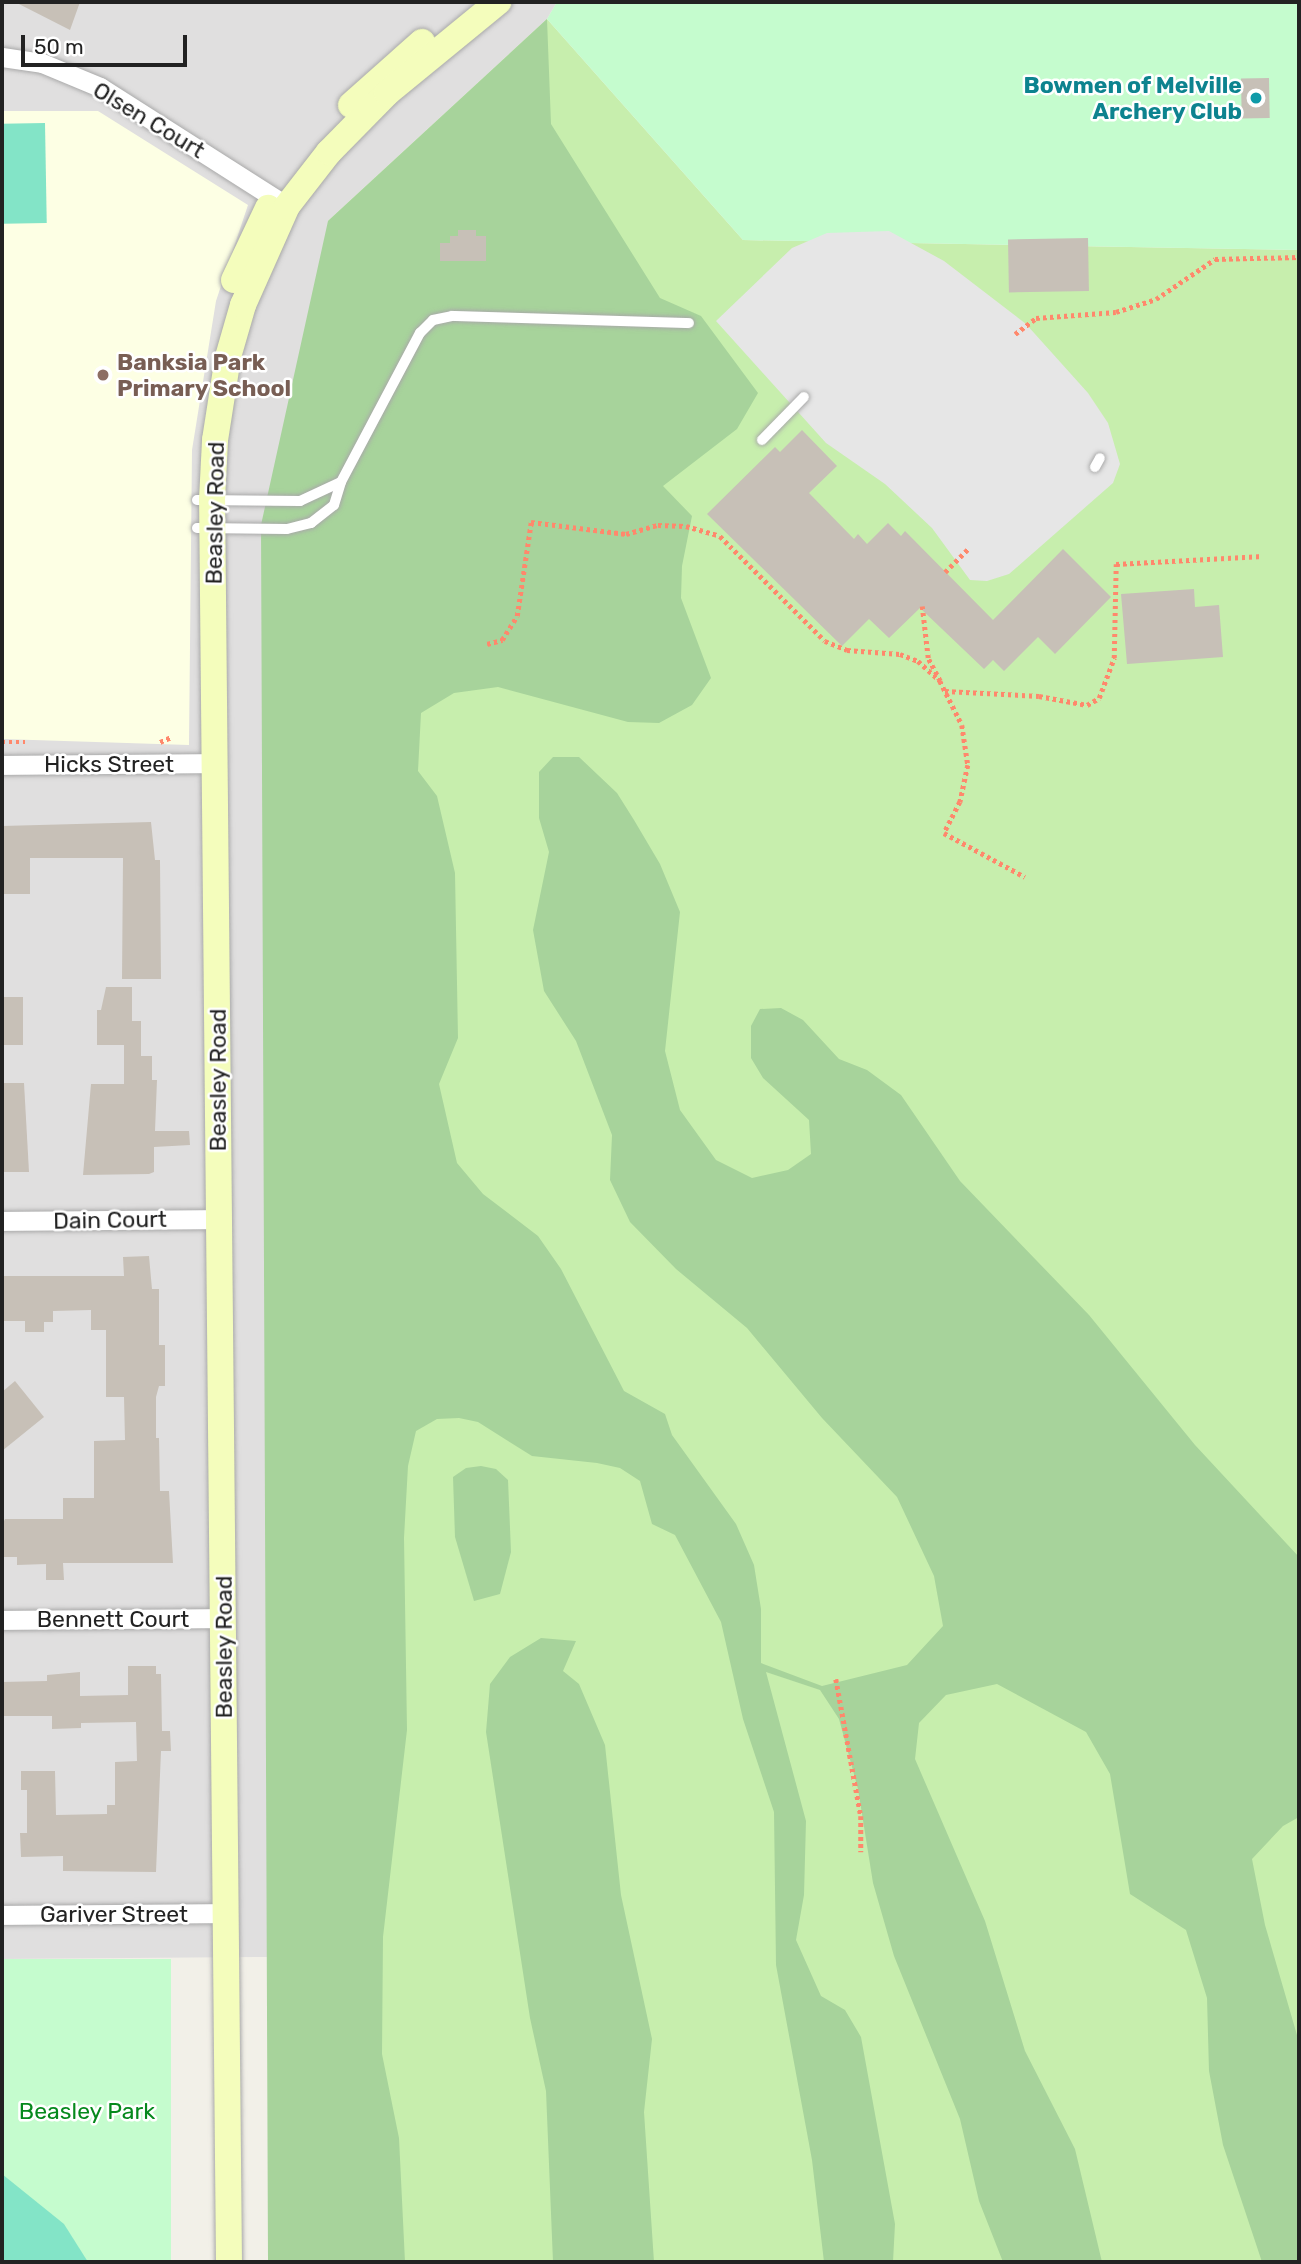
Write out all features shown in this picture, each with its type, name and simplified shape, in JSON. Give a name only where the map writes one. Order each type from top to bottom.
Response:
[{"type":"main road","name":"Beasley Road","points":[[229,2262],[219,1913],[205,500],[199,438],[212,356],[236,275],[315,141],[378,78],[471,2]]},
{"type":"main road","name":"Beasley Road","points":[[281,202],[387,93],[498,2]]},
{"type":"main road","name":"Beasley Road","points":[[215,2262],[219,1913]]},
{"type":"street","name":"Olsen Court","points":[[2,57],[42,63],[100,88],[281,202]]},
{"type":"street","name":"Hicks Street","points":[[2,765],[209,764]]},
{"type":"street","name":"Dain Court","points":[[2,1221],[212,1219]]},
{"type":"street","name":"Bennett Court","points":[[2,1620],[216,1618]]},
{"type":"street","name":"Gariver Street","points":[[2,1915],[219,1913]]},
{"type":"lane","points":[[205,528],[287,528],[311,523],[334,505],[341,482],[420,333],[433,320],[452,316],[689,323]]},
{"type":"lane","points":[[762,440],[804,397]]},
{"type":"lane","points":[[205,500],[300,501],[341,482]]},
{"type":"path","points":[[1016,334],[1036,318],[1116,312],[1156,299],[1215,259],[1299,257]]},
{"type":"path","points":[[487,644],[502,640],[517,616],[531,522],[625,534],[658,525],[686,526],[720,536],[825,641],[847,650],[900,654],[918,661],[940,681]]},
{"type":"path","points":[[945,572],[968,549]]},
{"type":"path","points":[[945,691],[1039,696],[1087,705],[1099,698],[1114,658],[1116,564],[1263,556]]},
{"type":"path","points":[[922,606],[928,658],[962,725],[968,765],[960,802],[944,833],[1025,877]]},
{"type":"path","points":[[836,1679],[861,1816],[861,1852]]},
{"type":"shaded area","points":[[2,2],[557,2],[547,19],[269,1957],[2,1959]]},
{"type":"shaded area","name":"Banksia Park Primary School","points":[[2,111],[98,111],[248,205],[216,301],[192,450],[189,745],[2,739]]},
{"type":"shaded area","points":[[889,231],[944,261],[1026,324],[1088,393],[1108,423],[1120,464],[1113,483],[1009,574],[987,581],[970,580],[932,528],[885,484],[826,443],[716,321],[792,248],[827,233]]},
{"type":"green space","points":[[557,2],[1299,2],[1299,250],[743,240],[547,19]]},
{"type":"green space","points":[[547,19],[743,240],[1299,250],[1299,2262],[270,2262],[328,221]]},
{"type":"green space","points":[[547,19],[551,124],[660,298],[701,316],[758,393],[737,429],[663,486],[692,516],[682,566],[681,598],[711,678],[692,705],[659,723],[628,722],[498,687],[454,693],[421,713],[418,771],[437,796],[455,873],[458,1038],[439,1084],[457,1163],[483,1194],[538,1236],[561,1269],[624,1391],[665,1414],[672,1435],[736,1524],[754,1565],[761,1609],[761,1663],[822,1686],[907,1665],[943,1626],[934,1576],[897,1497],[822,1418],[747,1328],[676,1269],[630,1222],[610,1180],[612,1135],[576,1041],[544,991],[533,930],[549,852],[539,818],[539,772],[553,757],[579,757],[617,793],[660,864],[680,912],[665,1051],[680,1110],[716,1160],[752,1178],[788,1170],[811,1154],[809,1120],[763,1078],[751,1058],[751,1026],[760,1009],[781,1008],[803,1020],[839,1059],[867,1070],[901,1095],[960,1181],[1089,1315],[1195,1445],[1299,1557],[1299,1817],[1283,1826],[1252,1859],[1265,1925],[1299,2042],[1299,2262],[1262,2262],[1223,2145],[1209,2071],[1207,1998],[1186,1930],[1130,1894],[1110,1774],[1086,1732],[997,1684],[946,1695],[919,1723],[915,1759],[985,1921],[1025,2051],[1075,2149],[1102,2262],[1003,2262],[979,2201],[960,2119],[894,1956],[873,1883],[858,1789],[839,1719],[820,1690],[766,1672],[806,1821],[804,1895],[796,1940],[821,1996],[845,2010],[861,2037],[895,2224],[893,2262],[824,2262],[812,2160],[776,1965],[774,1812],[743,1719],[721,1622],[675,1535],[652,1524],[640,1481],[620,1468],[532,1456],[478,1422],[459,1418],[437,1419],[416,1431],[408,1466],[404,1538],[407,1730],[383,1937],[382,2054],[399,2138],[405,2262],[268,2262],[261,525],[328,221]]},
{"type":"green space","points":[[45,123],[47,223],[4,224],[2,124]]},
{"type":"green space","points":[[481,1466],[496,1469],[508,1480],[511,1552],[500,1594],[474,1601],[455,1537],[453,1477],[466,1468]]},
{"type":"green space","points":[[541,1638],[576,1641],[563,1671],[579,1684],[605,1745],[621,1895],[652,2039],[644,2112],[654,2262],[553,2262],[546,2091],[530,2018],[486,1732],[490,1684],[510,1657]]},
{"type":"green space","name":"Beasley Park","points":[[2,1959],[171,1959],[171,2262],[2,2262]]},
{"type":"green space","points":[[2,2174],[64,2224],[88,2262],[2,2262]]},
{"type":"building","points":[[15,2],[80,2],[70,30]]},
{"type":"building","name":"Bowmen of Melville Archery Club","points":[[1241,78],[1269,78],[1270,118],[1242,118]]},
{"type":"building","points":[[458,230],[476,230],[476,236],[486,236],[486,261],[440,261],[440,243],[450,243],[450,236],[458,236]]},
{"type":"building","points":[[1088,238],[1089,291],[1009,292],[1008,239]]},
{"type":"building","points":[[802,430],[837,466],[809,493],[854,539],[858,534],[867,544],[888,523],[901,536],[905,531],[993,620],[1063,549],[1111,597],[1055,654],[1038,637],[1004,671],[993,660],[984,669],[920,608],[889,638],[869,619],[842,646],[707,514],[775,447],[780,452]]},
{"type":"building","points":[[1194,589],[1195,607],[1219,605],[1223,657],[1127,664],[1121,594]]},
{"type":"building","points":[[151,822],[155,860],[160,860],[161,979],[122,979],[123,858],[30,858],[30,894],[2,894],[2,826]]},
{"type":"building","points":[[106,987],[132,987],[132,1021],[141,1021],[141,1056],[152,1056],[152,1080],[157,1080],[155,1131],[189,1131],[190,1145],[154,1147],[154,1172],[149,1174],[83,1175],[91,1084],[124,1084],[124,1045],[97,1045],[97,1010],[101,1010]]},
{"type":"building","points":[[2,997],[23,997],[23,1045],[2,1045]]},
{"type":"building","points":[[2,1083],[24,1083],[29,1172],[2,1172]]},
{"type":"building","points":[[149,1256],[152,1289],[159,1289],[159,1345],[165,1345],[165,1386],[159,1386],[156,1397],[156,1438],[159,1438],[160,1491],[169,1491],[173,1563],[63,1563],[64,1580],[46,1580],[46,1564],[17,1565],[17,1557],[2,1557],[2,1525],[5,1519],[63,1519],[63,1498],[94,1498],[94,1441],[125,1440],[124,1397],[106,1397],[106,1330],[91,1330],[91,1310],[53,1311],[53,1322],[44,1322],[44,1332],[25,1332],[25,1321],[2,1321],[2,1276],[124,1276],[123,1257]]},
{"type":"building","points":[[15,1381],[44,1417],[2,1451],[2,1392]]},
{"type":"building","points":[[128,1666],[156,1666],[156,1674],[161,1674],[162,1731],[170,1731],[171,1751],[161,1751],[156,1872],[63,1871],[63,1856],[21,1857],[20,1833],[27,1833],[27,1790],[21,1790],[21,1771],[55,1771],[56,1815],[107,1814],[107,1805],[115,1805],[115,1762],[137,1761],[136,1722],[81,1723],[81,1728],[52,1729],[52,1716],[2,1716],[2,1682],[47,1681],[47,1675],[80,1672],[80,1696],[128,1695]]},
{"type":"place","name":"Bowmen of Melville Archery Club","points":[[1256,98]]},
{"type":"place","name":"Banksia Park Primary School","points":[[103,375]]}]
